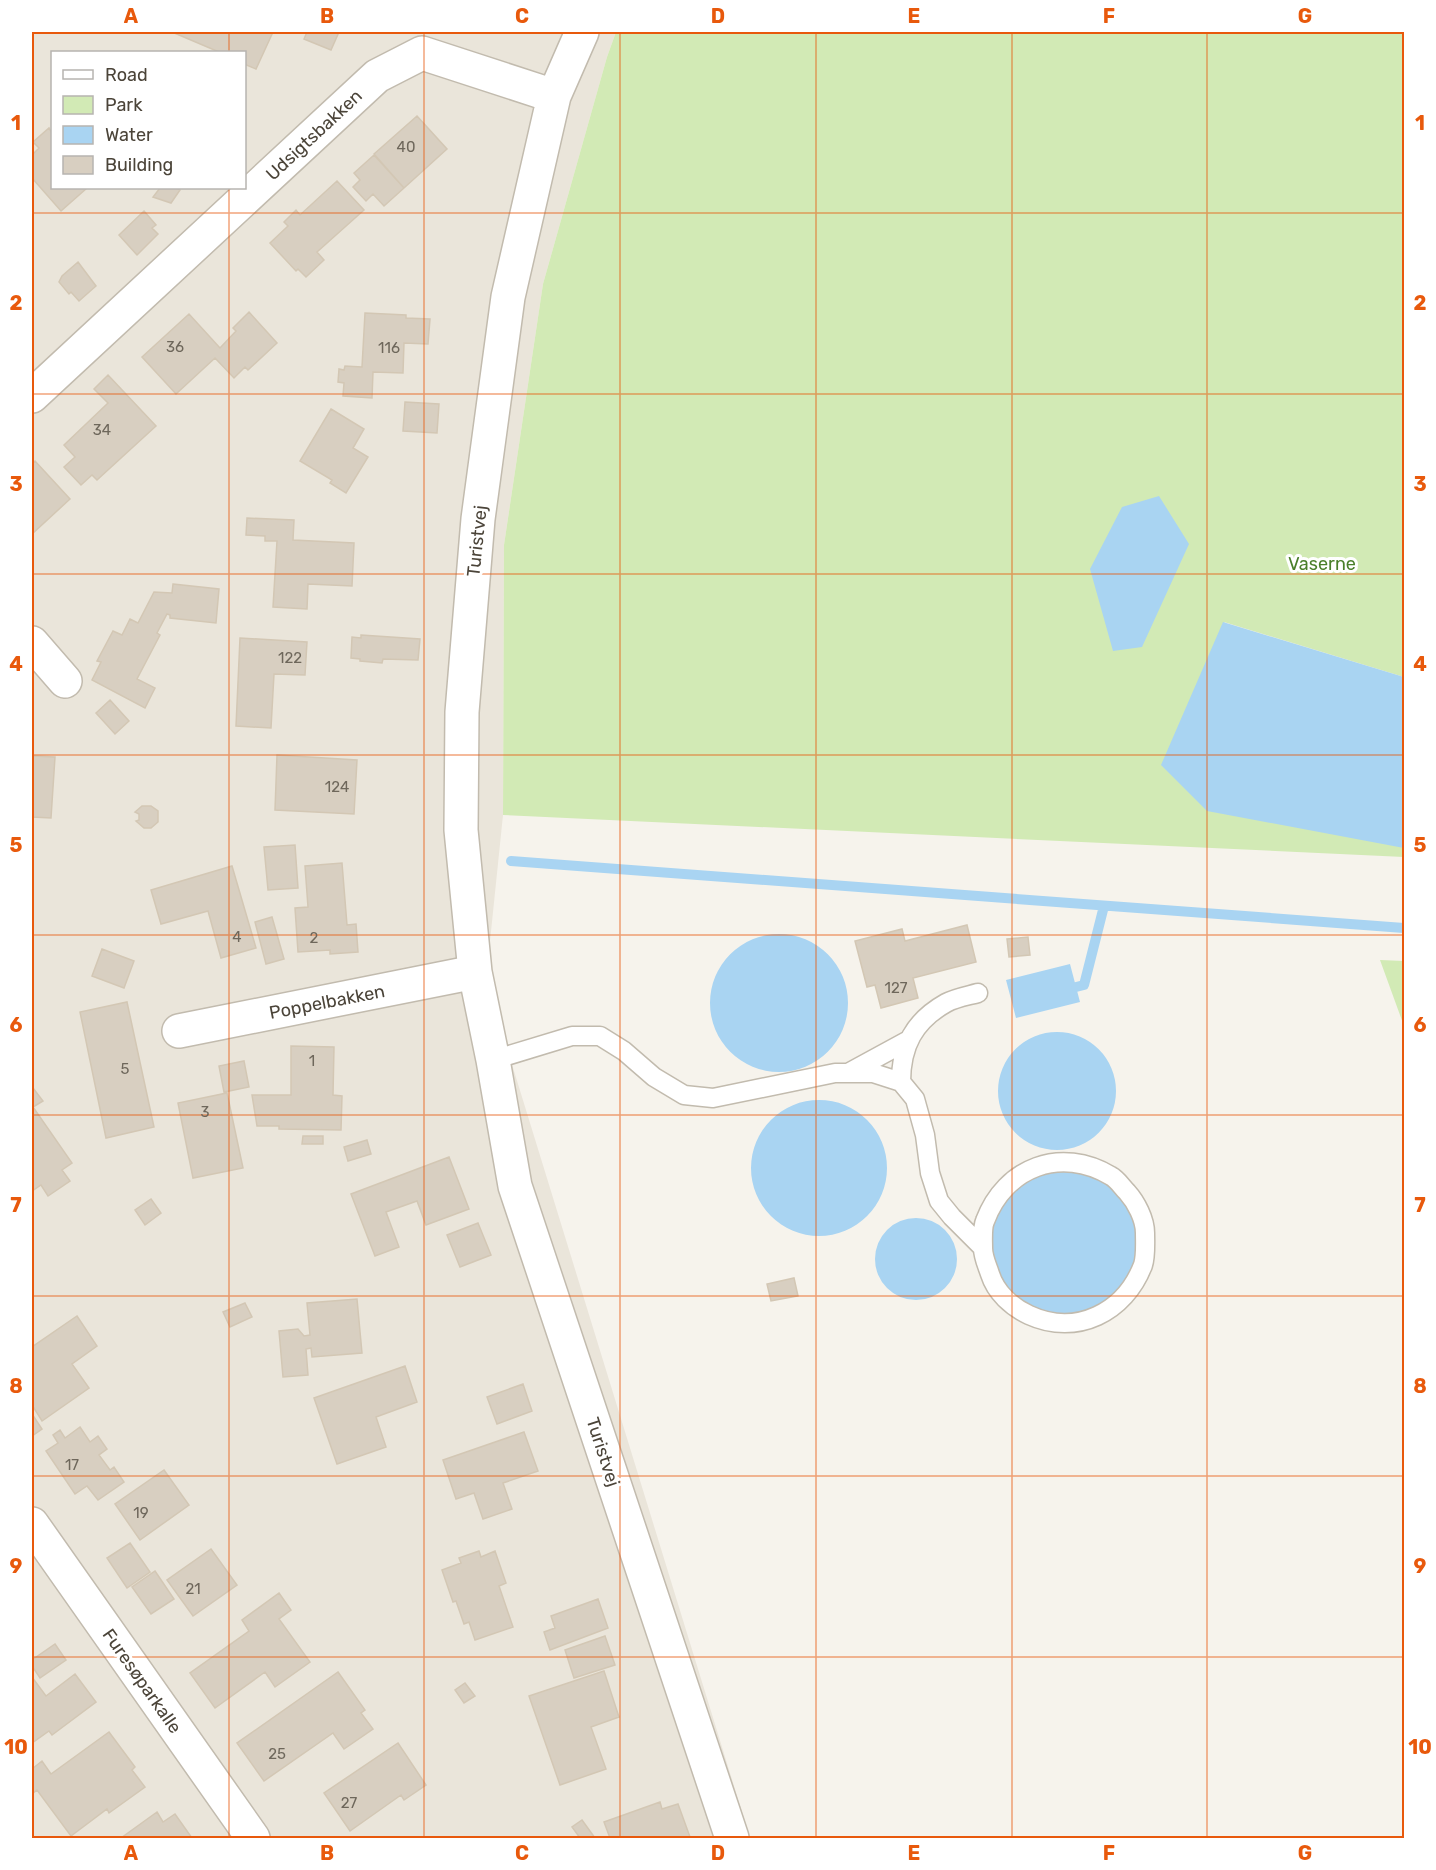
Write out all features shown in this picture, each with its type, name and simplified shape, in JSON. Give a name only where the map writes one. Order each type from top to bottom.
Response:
[{"type":"street","name":"Turistvej","points":[[582,32],[554,96],[508,297],[477,531],[462,712],[461,830],[475,972],[515,1186],[732,1839]]},
{"type":"street","name":"Udsigtsbakken","points":[[32,396],[377,76],[420,42],[554,96]]},
{"type":"street","points":[[32,644],[65,681]]},
{"type":"street","name":"Poppelbakken","points":[[179,1031],[475,972]]},
{"type":"street","name":"Furesøparkalle","points":[[32,1524],[253,1839]]},
{"type":"lane","points":[[849,1073],[907,1041],[927,1017],[947,1003],[978,993]]},
{"type":"lane","points":[[493,1060],[572,1036],[600,1036],[624,1051],[654,1077],[684,1095],[713,1098],[835,1073],[873,1073],[901,1082],[915,1099],[925,1135],[930,1173],[939,1201],[983,1248],[983,1255],[994,1285],[1015,1309],[1044,1322],[1076,1324],[1106,1313],[1130,1292],[1144,1262],[1145,1230],[1134,1200],[1113,1176],[1084,1163],[1052,1161],[1022,1172],[998,1194],[984,1223],[983,1248]]},
{"type":"lane","points":[[901,1082],[901,1063],[907,1041]]},
{"type":"shaded area","points":[[32,32],[616,32],[543,284],[504,545],[503,815],[486,980],[750,1838],[32,1838]]},
{"type":"green space","name":"Vaserne","points":[[616,32],[1404,32],[1404,677],[1224,622],[1404,848],[1404,857],[503,815],[504,545],[543,284]]},
{"type":"green space","points":[[1380,960],[1404,961],[1404,1026]]},
{"type":"water","points":[[1159,496],[1189,544],[1142,647],[1113,651],[1090,569],[1122,507]]},
{"type":"water","points":[[1223,622],[1404,677],[1404,848],[1207,811],[1161,765]]},
{"type":"water","points":[[779,934],[806,939],[818,945],[828,954],[837,964],[843,976],[848,1003],[843,1030],[837,1042],[828,1052],[818,1061],[806,1067],[779,1072],[752,1067],[740,1061],[730,1052],[721,1042],[715,1030],[710,1003],[715,976],[721,964],[730,954],[740,945],[752,939]]},
{"type":"water","points":[[1070,964],[1080,1002],[1016,1018],[1006,980]]},
{"type":"water","points":[[1057,1032],[1080,1036],[1099,1049],[1112,1068],[1116,1091],[1112,1114],[1099,1133],[1080,1146],[1057,1150],[1034,1146],[1015,1133],[1002,1114],[998,1091],[1002,1068],[1015,1049],[1034,1036]]},
{"type":"water","points":[[819,1100],[845,1105],[867,1120],[882,1142],[887,1168],[882,1194],[867,1216],[845,1231],[819,1236],[793,1231],[771,1216],[756,1194],[751,1168],[756,1142],[771,1120],[793,1105]]},
{"type":"water","points":[[1064,1171],[1092,1177],[1115,1193],[1131,1216],[1137,1244],[1131,1272],[1115,1295],[1092,1311],[1064,1317],[1036,1311],[1013,1295],[997,1272],[991,1244],[997,1216],[1013,1193],[1036,1177]]},
{"type":"water","points":[[916,1218],[932,1221],[945,1230],[954,1243],[957,1259],[954,1275],[945,1288],[932,1297],[916,1300],[900,1297],[887,1288],[878,1275],[875,1259],[878,1243],[887,1230],[900,1221]]},
{"type":"building","points":[[172,32],[273,32],[256,69],[246,65],[246,51],[217,51]]},
{"type":"building","points":[[307,32],[339,32],[331,50],[304,39]]},
{"type":"building","points":[[417,116],[447,149],[404,188],[374,154]]},
{"type":"building","points":[[49,128],[51,131],[51,189],[86,189],[61,211],[32,178],[32,155],[39,148],[33,142]]},
{"type":"building","points":[[374,155],[404,188],[384,206],[373,194],[366,201],[353,187],[360,180],[354,173]]},
{"type":"building","points":[[337,181],[364,210],[317,252],[324,260],[306,277],[298,269],[296,271],[270,243],[288,226],[284,222],[296,210],[300,215]]},
{"type":"building","points":[[159,189],[180,190],[171,203],[153,197]]},
{"type":"building","points":[[144,211],[156,225],[152,228],[158,234],[137,255],[119,235]]},
{"type":"building","points":[[78,262],[96,286],[79,301],[71,292],[69,294],[59,282],[62,276]]},
{"type":"building","points":[[249,312],[277,343],[248,370],[245,367],[234,378],[215,358],[176,394],[142,357],[189,314],[220,348],[236,331],[233,328]]},
{"type":"building","points":[[365,313],[430,319],[428,344],[404,343],[403,373],[373,372],[372,398],[343,396],[344,383],[338,382],[339,369],[344,370],[345,366],[362,367]]},
{"type":"building","points":[[108,375],[156,426],[97,480],[92,475],[81,485],[64,467],[75,457],[64,445],[108,403],[94,389]]},
{"type":"building","points":[[405,402],[439,404],[437,433],[403,431]]},
{"type":"building","points":[[331,409],[364,429],[353,448],[368,457],[346,493],[330,483],[332,480],[300,461]]},
{"type":"building","points":[[35,461],[70,499],[32,534],[32,464]]},
{"type":"building","points":[[247,518],[294,520],[293,540],[354,543],[352,586],[308,584],[307,609],[273,607],[277,541],[265,541],[265,536],[246,535]]},
{"type":"building","points":[[173,584],[219,589],[216,623],[170,618],[167,614],[157,633],[160,635],[137,679],[155,688],[145,708],[92,680],[101,662],[97,661],[113,631],[122,635],[130,619],[138,623],[154,592],[172,593]]},
{"type":"building","points":[[361,635],[420,639],[418,660],[383,659],[382,663],[351,658],[352,637],[361,638]]},
{"type":"building","points":[[240,638],[307,642],[305,675],[274,674],[271,728],[236,726]]},
{"type":"building","points":[[110,700],[129,721],[115,734],[96,713]]},
{"type":"building","points":[[277,755],[357,760],[354,814],[275,810]]},
{"type":"building","points":[[32,756],[55,757],[51,818],[32,817]]},
{"type":"building","points":[[142,806],[151,806],[158,811],[158,822],[151,828],[144,828],[136,821],[139,820],[139,814],[135,812]]},
{"type":"building","points":[[295,845],[298,888],[268,890],[264,847]]},
{"type":"building","points":[[342,863],[347,925],[356,924],[358,952],[330,954],[330,950],[298,952],[295,908],[308,907],[305,866]]},
{"type":"building","points":[[232,866],[256,948],[221,958],[208,911],[161,924],[151,890]]},
{"type":"building","points":[[272,917],[284,959],[266,964],[255,922]]},
{"type":"building","points":[[967,925],[976,962],[913,978],[918,998],[881,1008],[875,985],[867,987],[855,941],[902,929],[905,941]]},
{"type":"building","points":[[1028,937],[1030,955],[1009,957],[1007,939]]},
{"type":"building","points":[[102,949],[134,961],[124,988],[92,976]]},
{"type":"building","points":[[127,1002],[154,1127],[106,1138],[80,1012]]},
{"type":"building","points":[[291,1046],[334,1047],[333,1095],[342,1096],[341,1130],[279,1129],[279,1126],[257,1126],[252,1095],[291,1095]]},
{"type":"building","points":[[244,1061],[249,1087],[224,1092],[219,1066]]},
{"type":"building","points":[[33,1088],[43,1101],[33,1107],[72,1163],[62,1170],[70,1181],[48,1196],[41,1185],[32,1191]]},
{"type":"building","points":[[227,1093],[243,1168],[193,1178],[178,1103]]},
{"type":"building","points":[[303,1136],[323,1136],[323,1144],[302,1144]]},
{"type":"building","points":[[367,1140],[371,1154],[348,1161],[344,1147]]},
{"type":"building","points":[[449,1157],[469,1209],[426,1225],[417,1201],[386,1212],[399,1247],[375,1256],[351,1194]]},
{"type":"building","points":[[151,1199],[161,1213],[145,1225],[135,1210]]},
{"type":"building","points":[[478,1223],[491,1255],[460,1267],[447,1235]]},
{"type":"building","points":[[794,1278],[798,1296],[771,1301],[767,1284]]},
{"type":"building","points":[[357,1299],[362,1353],[312,1357],[311,1348],[306,1349],[308,1375],[283,1377],[279,1331],[298,1329],[304,1336],[310,1335],[307,1303]]},
{"type":"building","points":[[245,1303],[252,1317],[230,1327],[223,1312]]},
{"type":"building","points":[[77,1316],[97,1346],[72,1364],[89,1388],[42,1421],[32,1405],[32,1347]]},
{"type":"building","points":[[405,1366],[417,1402],[376,1417],[386,1447],[337,1464],[314,1398]]},
{"type":"building","points":[[523,1384],[532,1411],[497,1424],[487,1397]]},
{"type":"building","points":[[32,1414],[42,1429],[32,1436]]},
{"type":"building","points":[[80,1427],[90,1442],[98,1436],[107,1449],[99,1455],[110,1470],[114,1467],[124,1482],[98,1500],[87,1486],[75,1494],[46,1451],[58,1443],[53,1435],[60,1430],[65,1438]]},
{"type":"building","points":[[524,1432],[538,1471],[503,1483],[512,1509],[483,1519],[474,1493],[456,1499],[443,1460]]},
{"type":"building","points":[[164,1470],[189,1505],[140,1540],[115,1504]]},
{"type":"building","points":[[130,1543],[150,1572],[127,1588],[107,1558]]},
{"type":"building","points":[[211,1549],[237,1585],[193,1616],[167,1580]]},
{"type":"building","points":[[479,1551],[481,1557],[495,1551],[506,1583],[499,1586],[513,1627],[475,1640],[469,1622],[464,1624],[456,1601],[453,1602],[442,1570],[461,1563],[459,1558]]},
{"type":"building","points":[[155,1571],[174,1599],[151,1614],[132,1587]]},
{"type":"building","points":[[279,1593],[291,1610],[279,1619],[310,1662],[275,1687],[265,1672],[215,1708],[190,1673],[249,1631],[242,1620]]},
{"type":"building","points":[[598,1599],[608,1628],[550,1650],[544,1632],[555,1628],[551,1616]]},
{"type":"building","points":[[605,1636],[615,1665],[574,1678],[565,1650]]},
{"type":"building","points":[[55,1644],[66,1660],[40,1678],[32,1666],[32,1660]]},
{"type":"building","points":[[604,1671],[619,1717],[591,1727],[606,1769],[560,1785],[529,1696]]},
{"type":"building","points":[[338,1672],[365,1710],[361,1713],[373,1729],[344,1749],[333,1733],[264,1781],[237,1743]]},
{"type":"building","points":[[75,1674],[96,1702],[52,1735],[49,1731],[32,1743],[32,1677],[46,1696]]},
{"type":"building","points":[[465,1683],[475,1696],[464,1703],[455,1690]]},
{"type":"building","points":[[109,1732],[135,1767],[132,1770],[145,1787],[109,1813],[107,1809],[71,1836],[37,1790],[32,1794],[32,1769],[42,1761],[51,1774]]},
{"type":"building","points":[[398,1743],[426,1785],[404,1800],[401,1795],[350,1831],[324,1793]]},
{"type":"building","points":[[660,1802],[662,1809],[678,1804],[690,1837],[610,1838],[604,1822]]},
{"type":"building","points":[[157,1812],[163,1822],[175,1814],[192,1838],[121,1838]]},
{"type":"building","points":[[582,1820],[595,1838],[580,1838],[572,1827]]},
{"type":"waterway","points":[[511,861],[1404,928]]},
{"type":"waterway","points":[[1076,987],[1084,985],[1104,906]]}]
